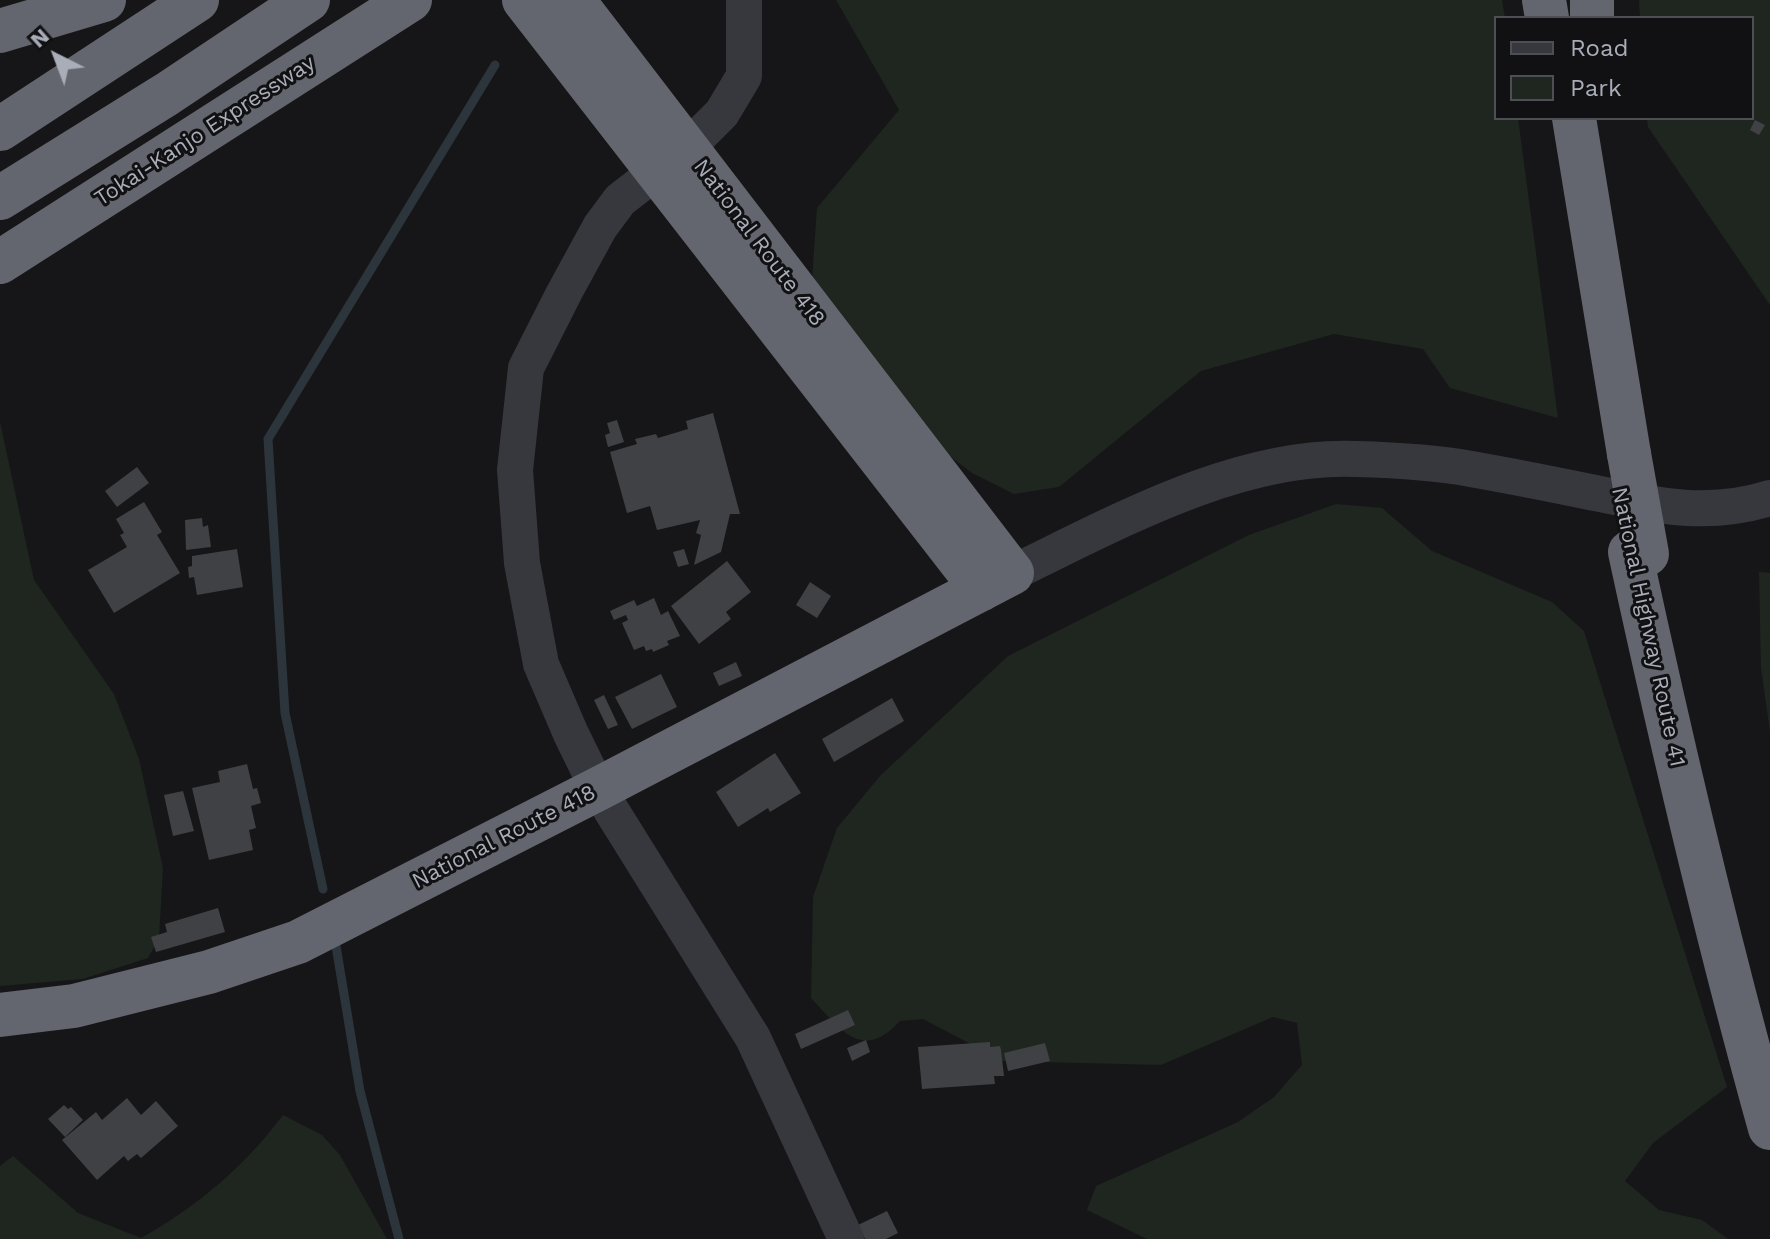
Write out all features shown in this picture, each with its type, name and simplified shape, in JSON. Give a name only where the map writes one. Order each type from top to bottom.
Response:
[{"type":"highway","points":[[0,31],[104,0]]},
{"type":"highway","points":[[0,129],[197,0]]},
{"type":"highway","points":[[0,198],[167,94],[308,0]]},
{"type":"highway","name":"Tokai-Kanjo Expressway","points":[[0,262],[410,0]]},
{"type":"highway","name":"National Route 418","points":[[524,0],[672,158]]},
{"type":"highway","name":"National Route 418","points":[[0,1015],[74,1006],[209,972],[298,942],[997,581],[672,158],[573,0]]},
{"type":"highway","name":"National Highway Route 41","points":[[1559,120],[1594,363],[1620,453]]},
{"type":"highway","name":"National Highway Route 41","points":[[1574,120],[1600,285],[1620,453],[1676,765],[1732,991],[1770,1128]]},
{"type":"highway","points":[[1593,120],[1600,285]]},
{"type":"highway","name":"National Highway Route 41","points":[[1639,553],[1770,1067]]},
{"type":"street","points":[[740,6],[744,76],[722,113],[620,200],[600,227],[526,368],[515,470],[522,563],[541,664],[571,734],[598,789],[753,1038],[846,1239]]},
{"type":"street","points":[[997,581],[1202,487],[1277,465],[1352,459],[1467,468],[1668,508],[1710,510],[1770,498]]},
{"type":"green space","points":[[836,0],[1502,0],[1505,16],[1494,16],[1494,120],[1518,120],[1558,418],[1450,388],[1423,349],[1334,334],[1201,371],[1059,487],[1014,494],[972,473],[896,415],[810,309],[817,208],[899,110]]},
{"type":"green space","points":[[1639,0],[1770,0],[1770,305],[1648,127],[1647,120],[1754,120],[1754,16],[1640,16]]},
{"type":"green space","points":[[0,422],[34,580],[114,694],[139,759],[163,868],[159,938],[148,958],[83,979],[0,986]]},
{"type":"green space","points":[[1336,504],[1382,508],[1432,551],[1552,602],[1584,631],[1727,1087],[1653,1143],[1625,1181],[1659,1210],[1702,1220],[1728,1239],[1147,1239],[1087,1210],[1096,1186],[1238,1122],[1274,1097],[1302,1065],[1297,1023],[1273,1017],[1161,1065],[1003,1061],[923,1019],[900,1021],[874,1039],[852,1037],[811,998],[813,897],[837,828],[880,776],[1008,656],[1249,535]]},
{"type":"green space","points":[[1759,572],[1770,573],[1770,732],[1761,668]]},
{"type":"green space","points":[[283,1115],[322,1135],[340,1155],[387,1239],[0,1239],[0,1166],[13,1156],[78,1213],[141,1238],[182,1213],[219,1184],[252,1152]]},
{"type":"building","points":[[1755,120],[1765,125],[1759,135],[1750,130]]},
{"type":"building","points":[[713,413],[740,514],[730,514],[721,552],[694,565],[701,535],[696,533],[700,520],[657,530],[650,506],[627,513],[610,452],[637,444],[635,439],[656,434],[658,438],[688,429],[686,421]]},
{"type":"building","points":[[617,420],[624,442],[608,447],[605,435],[610,433],[607,423]]},
{"type":"building","points":[[137,467],[149,483],[117,507],[105,491]]},
{"type":"building","points":[[144,502],[162,532],[157,535],[180,573],[114,613],[88,570],[127,547],[116,519]]},
{"type":"building","points":[[202,518],[203,527],[208,525],[211,547],[186,550],[185,520]]},
{"type":"building","points":[[237,549],[243,587],[197,595],[194,577],[189,578],[188,567],[192,566],[192,556]]},
{"type":"building","points":[[684,549],[689,564],[678,567],[673,552]]},
{"type":"building","points":[[727,561],[751,592],[726,612],[731,619],[699,644],[671,606]]},
{"type":"building","points":[[810,582],[831,596],[817,618],[796,605]]},
{"type":"building","points":[[654,598],[661,615],[668,611],[680,636],[653,652],[652,649],[646,651],[644,646],[634,650],[622,623],[628,620],[626,615],[614,620],[610,611],[634,600],[637,606]]},
{"type":"building","points":[[736,662],[742,676],[719,686],[713,673]]},
{"type":"building","points":[[661,674],[677,707],[632,729],[615,697]]},
{"type":"building","points":[[604,695],[618,725],[608,729],[594,700]]},
{"type":"building","points":[[892,698],[904,721],[834,762],[822,739]]},
{"type":"building","points":[[775,753],[801,793],[770,812],[768,808],[738,827],[716,792]]},
{"type":"building","points":[[247,764],[253,789],[257,788],[261,803],[251,806],[256,828],[249,830],[253,850],[209,860],[192,788],[220,782],[218,771]]},
{"type":"building","points":[[183,791],[194,831],[173,836],[164,795]]},
{"type":"building","points":[[218,908],[225,932],[156,952],[151,937],[167,932],[165,924]]},
{"type":"building","points":[[848,1010],[855,1025],[801,1049],[795,1034]]},
{"type":"building","points":[[866,1040],[870,1052],[852,1061],[847,1048]]},
{"type":"building","points":[[990,1042],[990,1047],[1000,1046],[1001,1050],[1004,1076],[994,1076],[995,1084],[922,1089],[918,1047]]},
{"type":"building","points":[[1045,1043],[1050,1061],[1008,1071],[1004,1053]]},
{"type":"building","points":[[127,1098],[141,1115],[156,1101],[178,1126],[141,1158],[137,1154],[128,1161],[124,1156],[97,1180],[62,1140],[96,1112],[102,1120]]},
{"type":"building","points":[[64,1105],[68,1109],[71,1107],[83,1120],[65,1137],[48,1119]]},
{"type":"building","points":[[887,1211],[898,1233],[886,1239],[865,1239],[858,1225]]},
{"type":"waterway","points":[[323,889],[285,713],[268,439],[495,65]]},
{"type":"waterway","points":[[336,946],[360,1091],[399,1239]]}]
